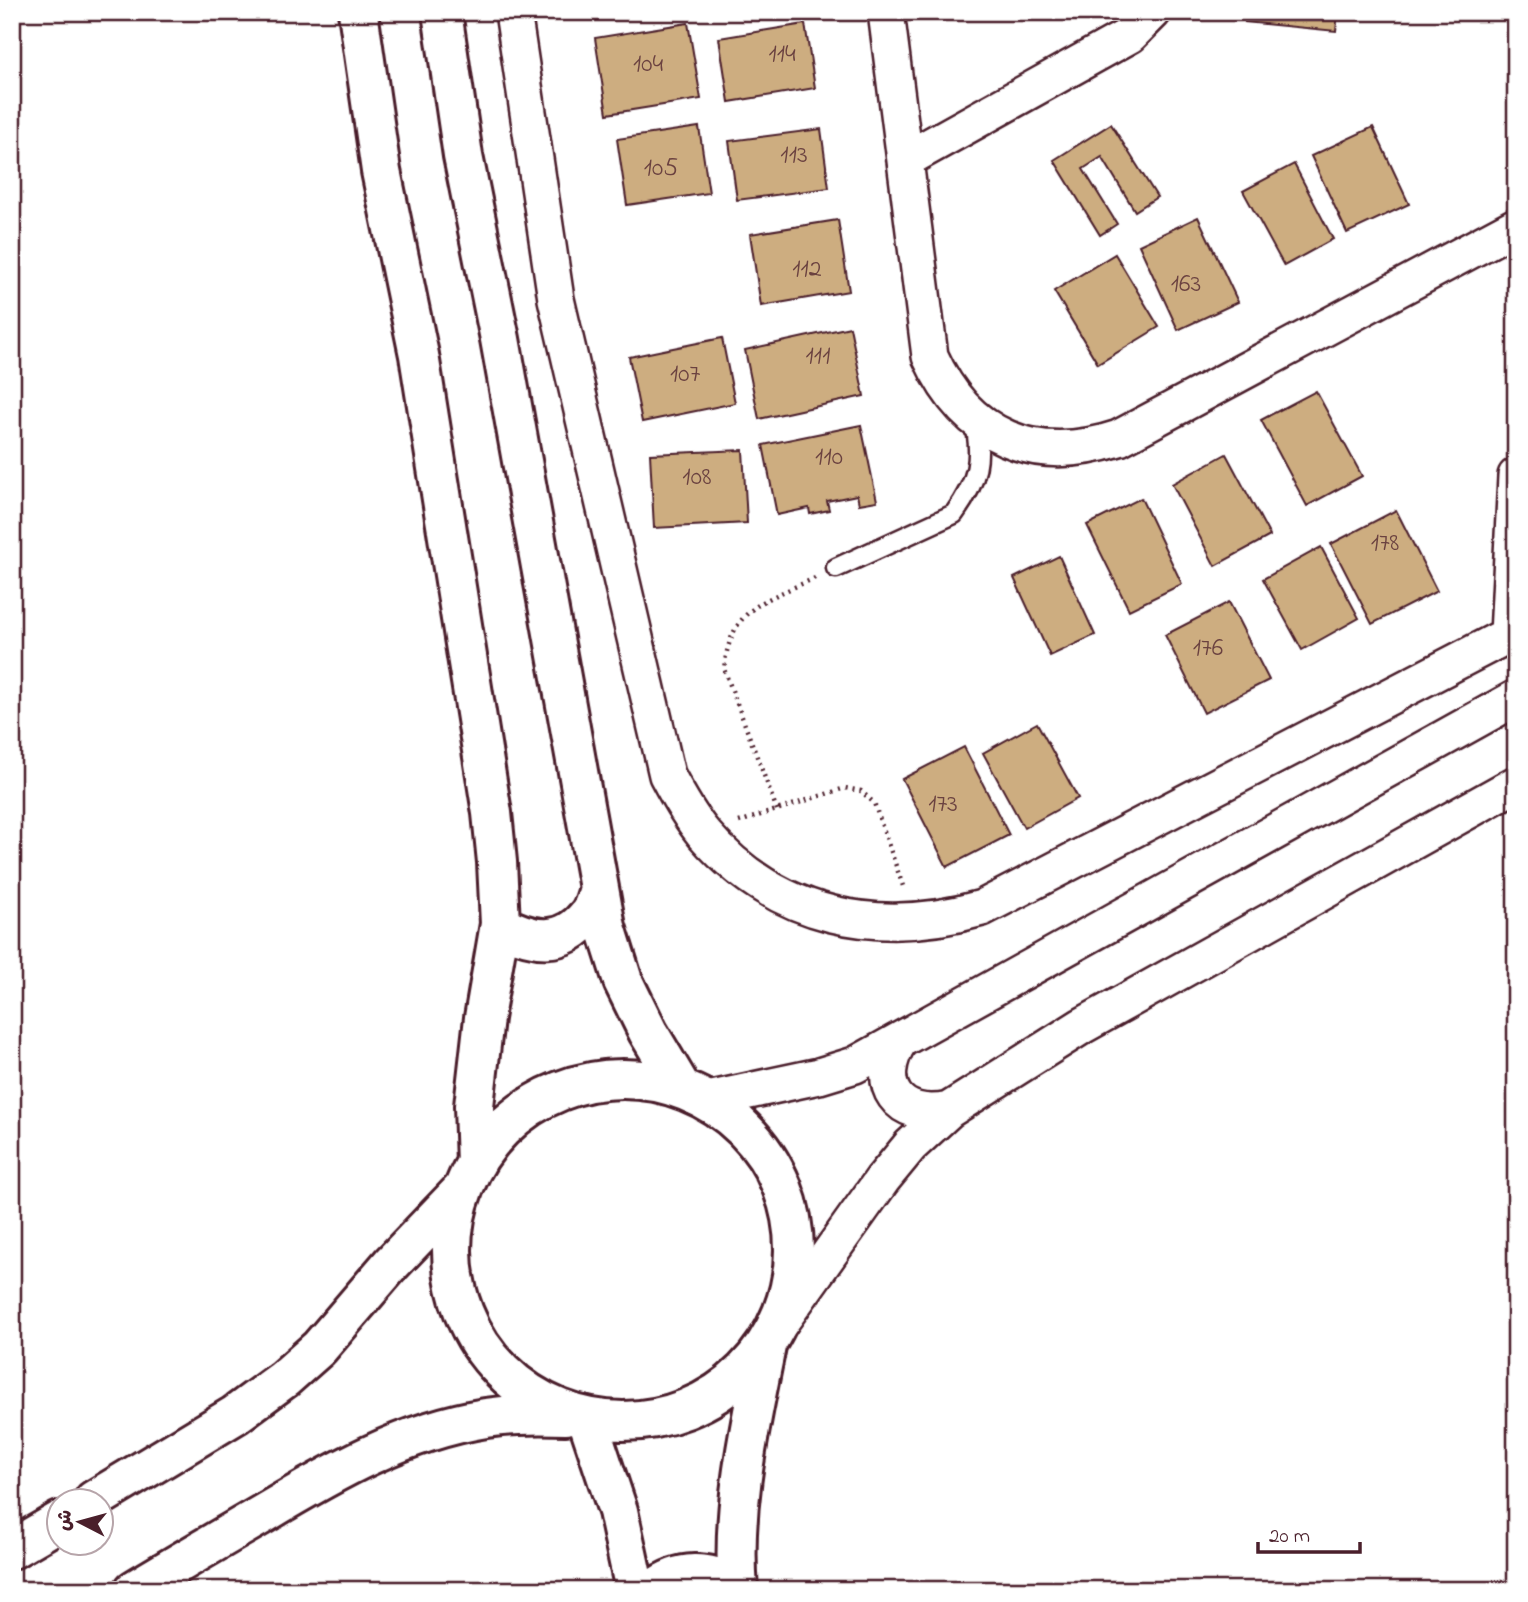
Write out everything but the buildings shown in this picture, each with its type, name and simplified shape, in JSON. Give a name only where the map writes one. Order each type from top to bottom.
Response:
[{"type":"street","points":[[358,12],[381,171],[419,355],[497,862],[500,924],[484,1018],[474,1106],[470,1176],[456,1216],[454,1273],[460,1301],[470,1327],[503,1373],[525,1391],[549,1405],[581,1416],[618,1511],[635,1590]]},
{"type":"street","points":[[442,12],[463,156],[500,339],[606,927],[623,981],[648,1032],[694,1094]]},
{"type":"street","points":[[513,12],[528,125],[559,313],[667,775],[683,805],[727,858],[754,879],[794,901],[849,918],[883,923],[950,918],[982,908],[1512,633],[1516,476]]},
{"type":"street","points":[[886,12],[930,356],[941,380],[956,401],[974,419],[1007,438],[1044,449],[1082,448],[1119,438],[1516,226]]},
{"type":"street","points":[[905,160],[1130,35],[1153,12]]},
{"type":"street","points":[[694,1094],[819,1076],[855,1065],[1516,698]]},
{"type":"street","points":[[134,1590],[311,1485],[378,1450],[414,1436],[487,1418],[531,1414],[581,1416],[616,1422],[646,1420],[674,1414],[701,1403],[748,1368],[882,1181],[911,1146],[949,1110],[1082,1026],[1516,784]]},
{"type":"street","points":[[500,924],[522,937],[547,939],[571,931],[590,914],[599,890]]},
{"type":"street","points":[[900,1040],[889,1057],[888,1077],[895,1096],[910,1109],[929,1114],[949,1110]]},
{"type":"street","points":[[116,1487],[235,1415],[284,1379],[319,1348],[470,1176],[494,1138],[515,1118],[539,1101],[566,1088],[594,1080],[624,1078],[653,1081],[694,1094],[731,1117],[770,1161],[783,1187],[791,1215],[793,1274],[786,1303],[770,1337],[740,1482],[736,1550],[738,1587]]},
{"type":"street","points":[[12,1549],[46,1529]]},
{"type":"street","points":[[653,1590],[674,1577],[696,1573],[717,1576],[738,1587]]},
{"type":"lane","points":[[836,568],[954,514],[975,479],[979,439],[974,419]]},
{"type":"path","points":[[777,810],[724,669],[728,644],[743,617],[754,606],[836,568]]},
{"type":"path","points":[[704,833],[845,788],[861,791],[874,803],[916,922]]}]
